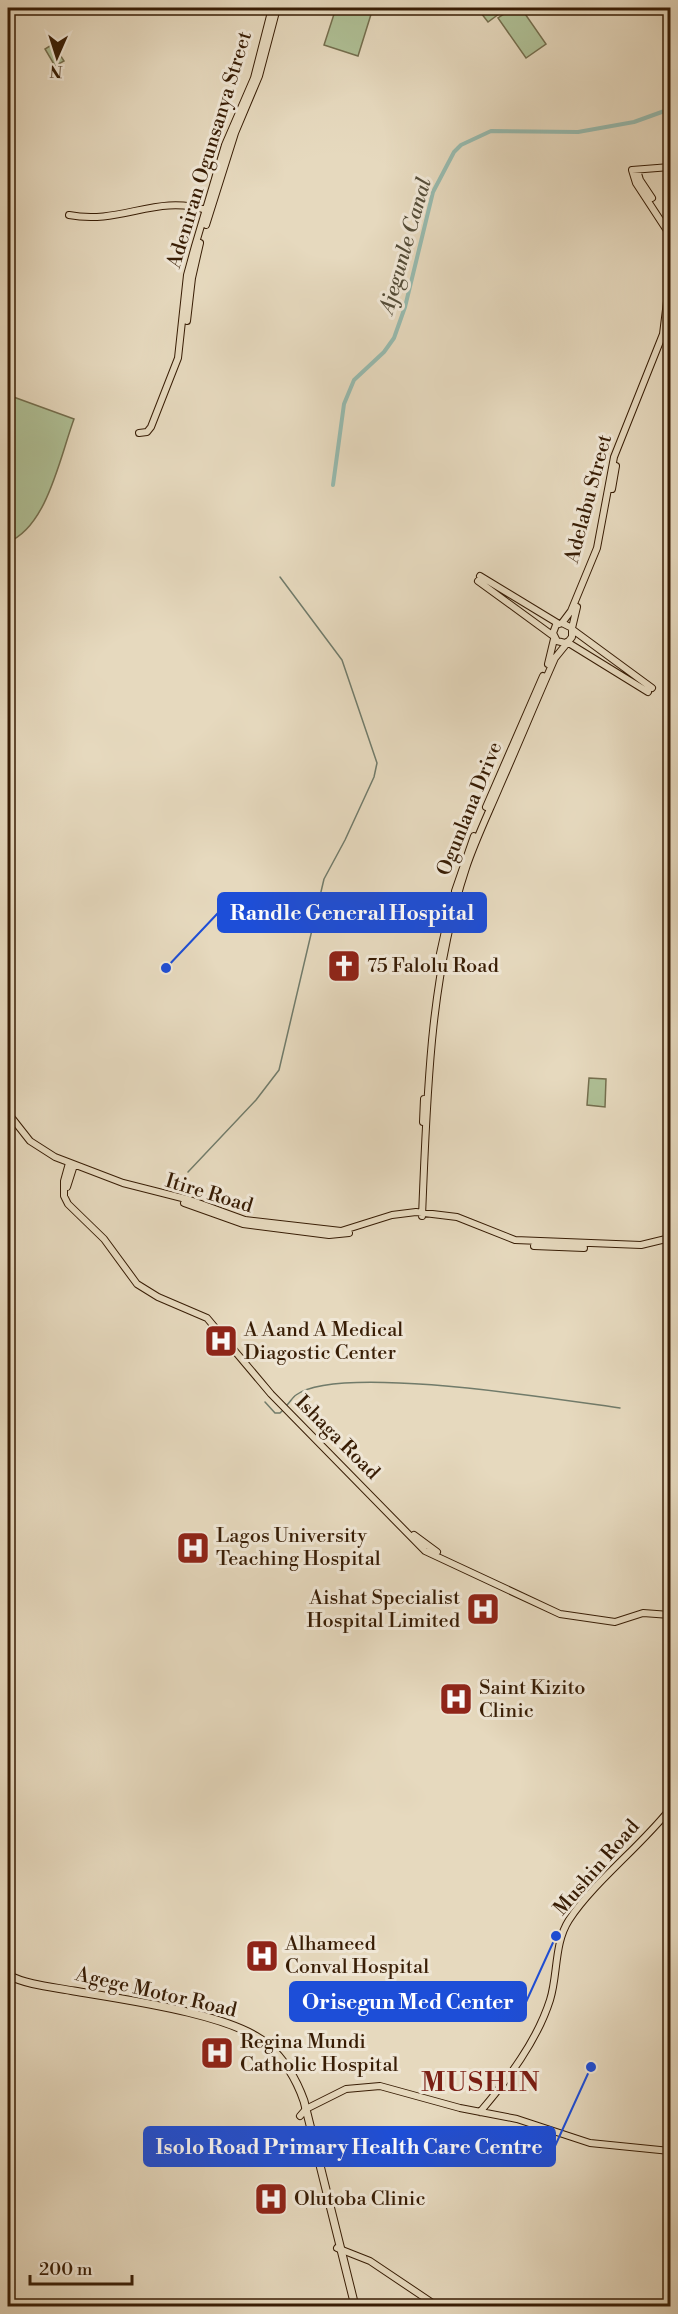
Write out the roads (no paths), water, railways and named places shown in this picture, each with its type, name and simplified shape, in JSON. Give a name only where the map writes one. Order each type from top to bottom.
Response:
[{"type":"highway","name":"Agege Motor Road","points":[[8,1975],[44,1986],[192,2014],[249,2032],[266,2043],[285,2062],[296,2080],[353,2307]]},
{"type":"highway","name":"Agege Motor Road","points":[[8,1980],[35,1989],[147,2008],[234,2029],[261,2044],[276,2057],[294,2083],[305,2112]]},
{"type":"main road","name":"Adeniran Ogunsanya Street","points":[[139,433],[147,432],[151,427],[178,358],[187,275],[225,145],[254,78],[272,8]]},
{"type":"main road","name":"Adeniran Ogunsanya Street","points":[[147,436],[155,428],[182,358],[192,278],[199,247],[227,154],[259,76],[277,8]]},
{"type":"main road","points":[[635,170],[670,167]]},
{"type":"main road","points":[[635,170],[670,226]]},
{"type":"main road","points":[[635,170],[636,183],[670,235]]},
{"type":"main road","points":[[69,215],[109,218],[171,203],[206,210]]},
{"type":"main road","name":"Adelabu Street","points":[[560,623],[571,611],[597,548],[614,457],[663,334],[670,277]]},
{"type":"main road","name":"Adelabu Street","points":[[572,629],[574,612],[602,545],[618,458],[658,358],[670,316]]},
{"type":"main road","points":[[479,579],[560,623],[572,629],[650,690],[554,637],[541,624],[479,579]]},
{"type":"main road","points":[[554,637],[553,630],[560,623]]},
{"type":"main road","points":[[566,643],[573,637],[572,629]]},
{"type":"main road","name":"Ogunlana Drive","points":[[420,1215],[428,1037],[434,979],[446,923],[463,863],[550,657],[554,637]]},
{"type":"main road","name":"Ogunlana Drive","points":[[420,1215],[433,1020],[438,979],[450,924],[478,835],[555,658],[566,643]]},
{"type":"main road","name":"Itire Road","points":[[8,1113],[30,1141],[71,1166]]},
{"type":"main road","name":"Itire Road","points":[[8,1117],[37,1151],[71,1166],[245,1220],[341,1231],[392,1215],[420,1215],[457,1217],[507,1239],[533,1244],[641,1245],[670,1240]]},
{"type":"main road","name":"Ishaga Road","points":[[71,1166],[64,1189],[68,1204],[104,1239],[137,1284],[153,1294],[207,1317],[278,1399],[425,1551],[560,1614],[615,1622],[643,1613],[670,1614]]},
{"type":"main road","name":"Mushin Road","points":[[480,2112],[515,2067],[543,2017],[552,1990],[560,1944],[569,1920],[670,1809]]},
{"type":"main road","points":[[305,2112],[352,2087],[373,2085],[399,2089],[447,2105],[517,2119],[590,2143],[660,2152]]},
{"type":"main road","points":[[305,2112],[354,2090],[387,2089],[459,2111],[511,2120],[588,2146],[670,2153]]},
{"type":"main road","points":[[339,2248],[370,2261],[437,2307]]},
{"type":"waterway","name":"Ajegunle Canal","points":[[333,485],[344,404],[354,380],[384,352],[394,338],[405,307],[433,192],[454,152],[461,145],[491,131],[578,132],[634,122],[670,109]]},
{"type":"waterway","points":[[188,1172],[256,1100],[279,1070],[324,879],[374,777],[377,763],[342,660],[280,577]]},
{"type":"waterway","points":[[287,1405],[296,1395],[320,1386],[356,1382],[452,1386],[620,1408]]},
{"type":"waterway","points":[[265,1402],[275,1413],[280,1413],[284,1409]]},
{"type":"place","name":"75 Falolu Road","points":[[344,966]]},
{"type":"place","name":"Randle General Hospital","points":[[166,968]]},
{"type":"place","name":"A Aand A Medical Diagostic Center","points":[[221,1341]]},
{"type":"place","name":"Lagos University Teaching Hospital","points":[[193,1548]]},
{"type":"place","name":"Aishat Specialist Hospital Limited","points":[[483,1609]]},
{"type":"place","name":"Saint Kizito Clinic","points":[[456,1699]]},
{"type":"place","name":"Orisegun Med Center","points":[[556,1936]]},
{"type":"place","name":"Alhameed Conval Hospital","points":[[262,1956]]},
{"type":"place","name":"Regina Mundi Catholic Hospital","points":[[217,2053]]},
{"type":"place","name":"Isolo Road Primary Health Care Centre","points":[[591,2067]]},
{"type":"place","name":"Olutoba Clinic","points":[[271,2199]]},
{"type":"district","name":"MUSHIN","points":[[481,2083]]}]
